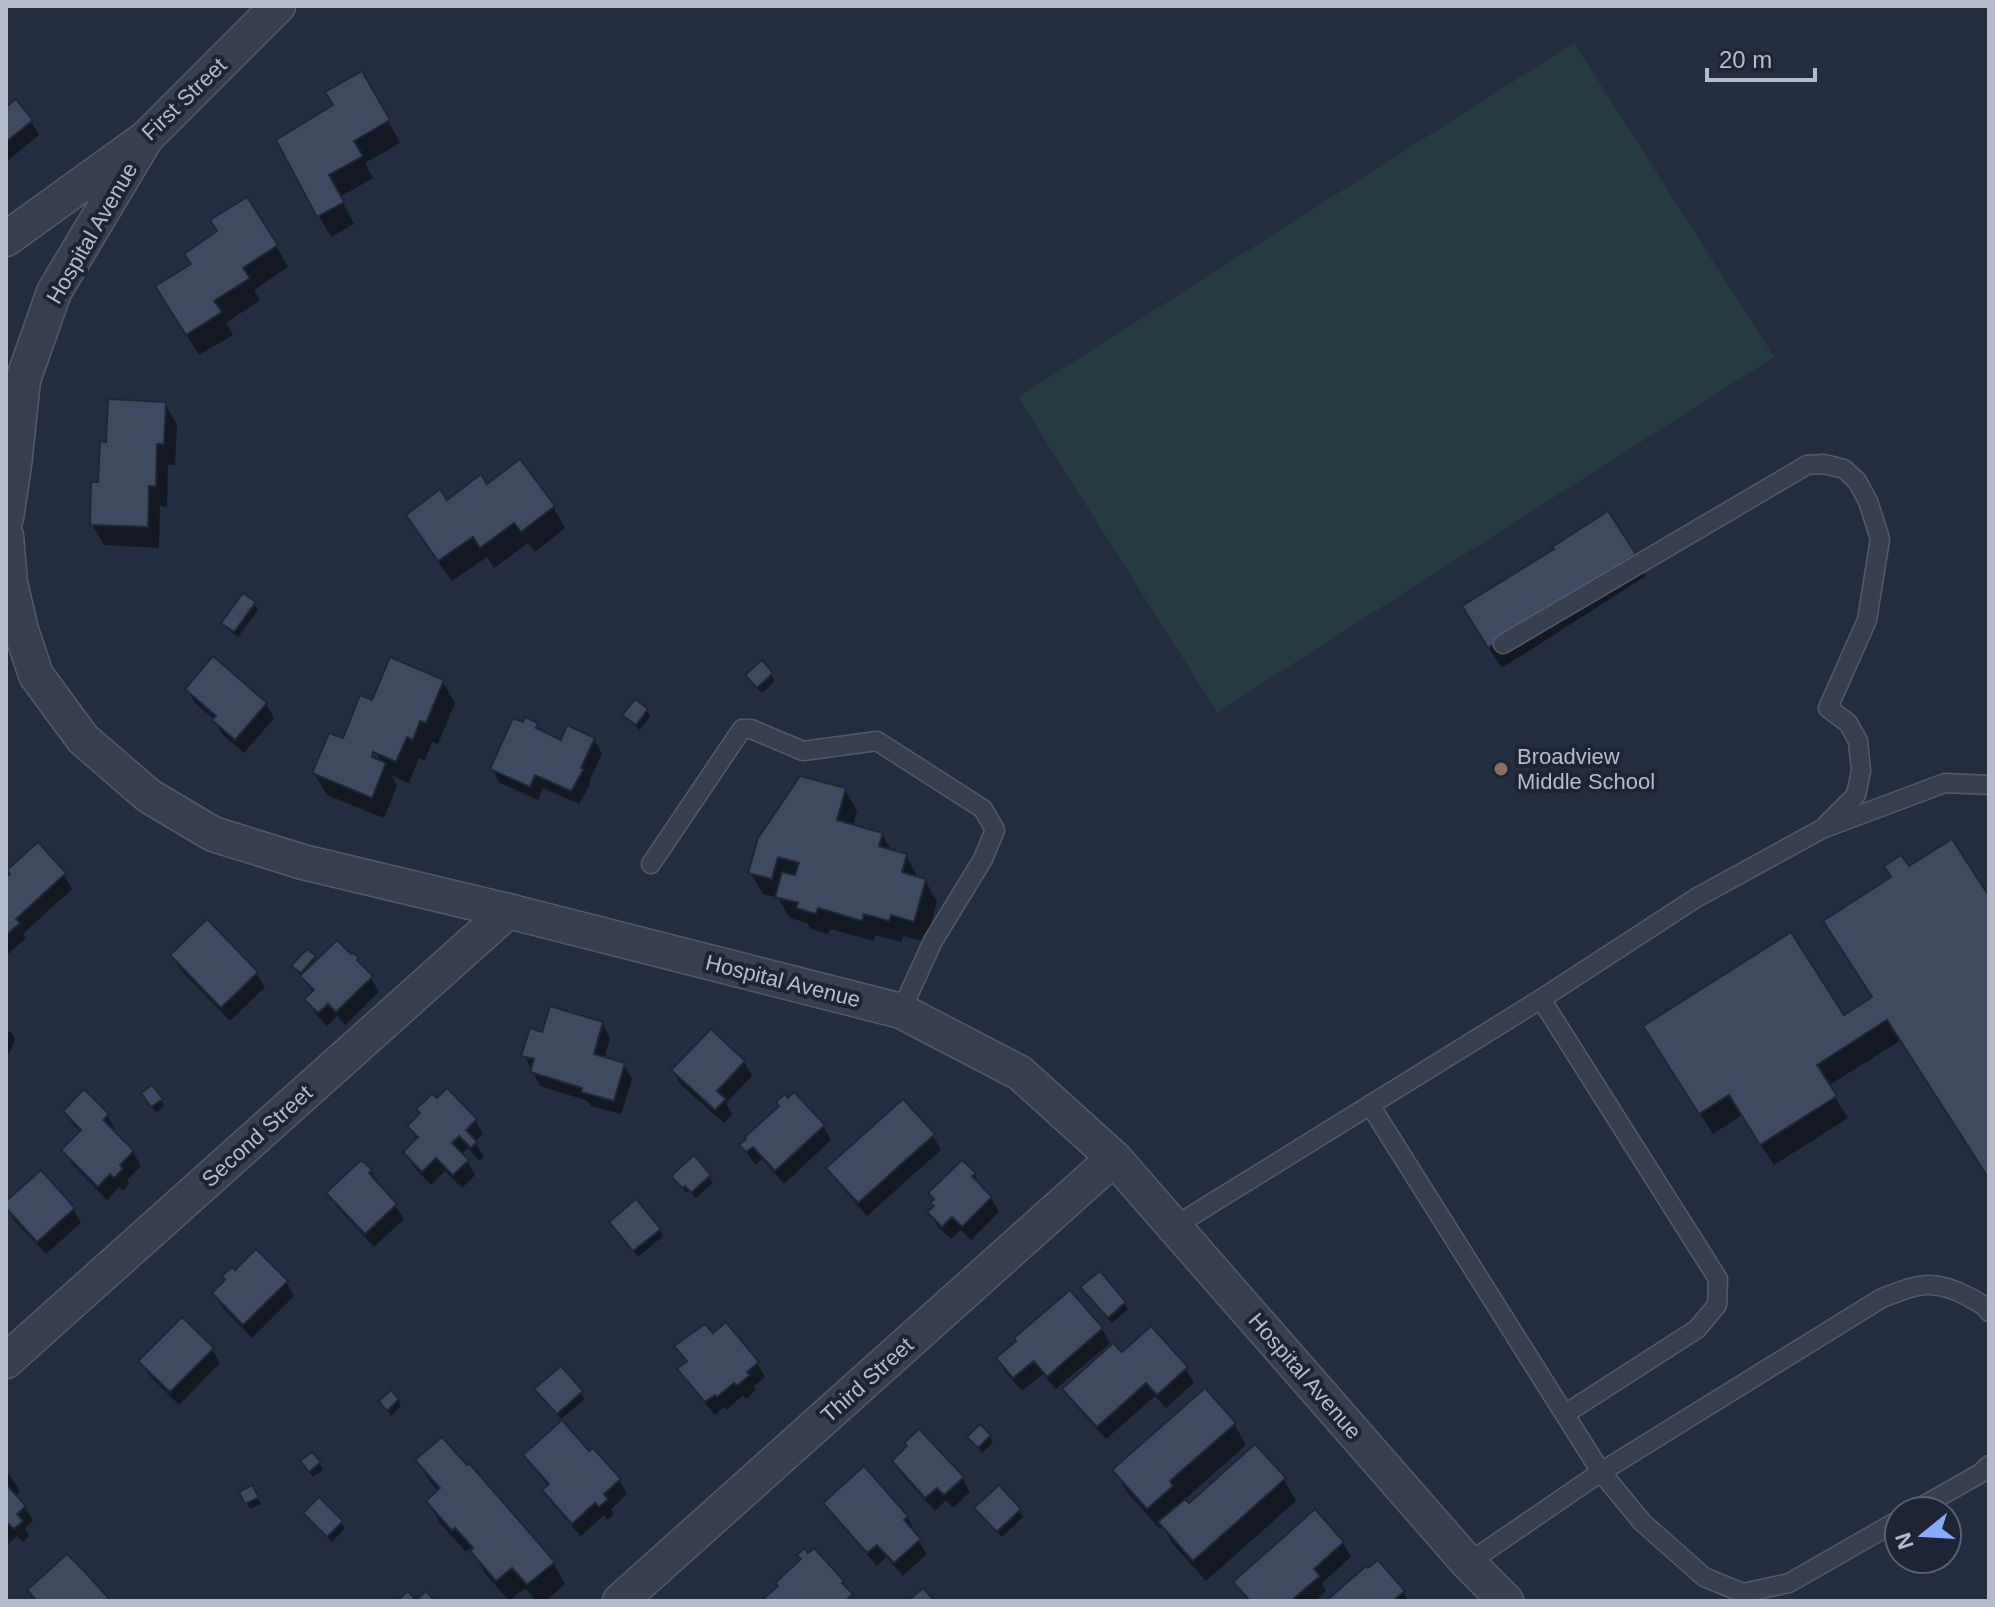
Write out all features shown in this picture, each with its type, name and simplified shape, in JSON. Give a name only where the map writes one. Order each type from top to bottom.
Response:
[{"type":"street","name":"First Street","points":[[6,239],[146,138],[278,6]]},
{"type":"street","name":"Hospital Avenue","points":[[6,518],[23,380],[54,292],[146,138]]},
{"type":"street","name":"Hospital Avenue","points":[[6,536],[15,607],[36,675],[83,739],[149,796],[213,834],[303,862],[901,1011],[1020,1073],[1114,1158],[1499,1599]]},
{"type":"street","name":"Second Street","points":[[6,1361],[508,911]]},
{"type":"street","name":"Third Street","points":[[620,1601],[1114,1158]]},
{"type":"lane","points":[[1503,644],[1807,465],[1824,464],[1844,469],[1857,481],[1868,501],[1880,539],[1867,620],[1828,708],[1848,723],[1858,741],[1861,771],[1856,795],[1822,829]]},
{"type":"lane","points":[[651,864],[742,729],[751,729],[803,751],[877,741],[983,809],[995,830],[983,859],[933,941],[901,1011]]},
{"type":"lane","points":[[1175,1226],[1541,999],[1696,898],[1822,829],[1945,783],[1989,785]]},
{"type":"lane","points":[[1541,999],[1718,1279],[1717,1305],[1697,1329],[1565,1414]]},
{"type":"lane","points":[[1370,1105],[1601,1472],[1642,1522],[1704,1577],[1743,1593],[1789,1583],[1883,1529]]},
{"type":"lane","points":[[1468,1563],[1601,1472],[1882,1298],[1914,1285],[1948,1286],[1985,1306],[1989,1312]]},
{"type":"lane","points":[[1942,1495],[1981,1473],[1989,1465]]},
{"type":"green space","points":[[1574,43],[1774,357],[1217,712],[1018,397]]},
{"type":"building","points":[[362,71],[390,120],[354,141],[363,156],[329,175],[344,202],[317,217],[276,140],[333,105],[325,92]]},
{"type":"building","points":[[16,99],[33,120],[6,142],[6,107]]},
{"type":"building","points":[[247,197],[278,245],[243,268],[250,278],[214,301],[222,312],[186,335],[155,286],[191,264],[184,254],[217,231],[210,220]]},
{"type":"building","points":[[108,399],[166,402],[164,444],[157,444],[156,486],[149,486],[148,527],[90,525],[91,482],[98,482],[100,441],[106,442]]},
{"type":"building","points":[[520,459],[555,506],[521,532],[514,523],[480,548],[473,537],[438,561],[406,515],[440,489],[447,500],[481,474],[487,484]]},
{"type":"building","points":[[1608,511],[1636,554],[1488,648],[1462,606]]},
{"type":"building","points":[[243,593],[256,602],[234,632],[221,623]]},
{"type":"building","points":[[213,656],[267,703],[235,740],[212,720],[216,716],[185,689]]},
{"type":"building","points":[[390,657],[444,680],[426,723],[420,721],[413,740],[407,737],[396,762],[373,752],[372,757],[386,763],[372,798],[312,773],[329,733],[343,738],[360,695],[372,700]]},
{"type":"building","points":[[762,660],[773,673],[757,688],[745,675]]},
{"type":"building","points":[[635,699],[648,709],[636,725],[622,715]]},
{"type":"building","points":[[525,717],[538,723],[536,728],[561,740],[567,725],[595,738],[581,768],[584,769],[571,791],[535,775],[530,787],[490,769],[513,718],[523,722]]},
{"type":"building","points":[[800,776],[846,788],[837,820],[883,833],[879,846],[907,854],[902,872],[926,879],[914,922],[891,915],[889,921],[864,914],[862,921],[818,908],[816,914],[796,908],[798,903],[775,897],[782,872],[795,875],[799,863],[778,857],[772,879],[748,873],[758,838]]},
{"type":"building","points":[[1952,839],[1989,896],[1989,1179],[1887,1020],[1817,1065],[1837,1096],[1760,1145],[1729,1095],[1699,1114],[1643,1026],[1791,932],[1844,1015],[1872,997],[1823,921],[1891,877],[1884,866],[1901,855],[1909,866]]},
{"type":"building","points":[[38,842],[66,873],[16,919],[20,923],[6,935],[6,877],[10,874],[7,870]]},
{"type":"building","points":[[207,919],[258,972],[221,1008],[170,955]]},
{"type":"building","points":[[337,940],[359,958],[357,960],[373,976],[336,1012],[328,1004],[318,1013],[304,999],[314,990],[300,976]]},
{"type":"building","points":[[307,949],[316,956],[301,973],[291,966]]},
{"type":"building","points":[[550,1006],[603,1022],[594,1054],[625,1063],[614,1101],[530,1072],[534,1059],[521,1056],[530,1028],[542,1032]]},
{"type":"building","points":[[711,1029],[745,1061],[717,1091],[726,1099],[715,1110],[671,1070]]},
{"type":"building","points":[[152,1085],[163,1099],[151,1107],[141,1093]]},
{"type":"building","points":[[447,1088],[477,1119],[466,1130],[477,1142],[471,1148],[459,1136],[452,1143],[469,1160],[453,1175],[436,1158],[422,1172],[403,1152],[418,1137],[407,1126],[420,1113],[416,1109],[432,1094],[437,1098]]},
{"type":"building","points":[[84,1089],[109,1114],[103,1120],[134,1151],[120,1165],[123,1169],[114,1178],[110,1174],[98,1187],[61,1150],[81,1130],[63,1111]]},
{"type":"building","points":[[794,1092],[825,1125],[775,1171],[753,1147],[746,1152],[739,1145],[779,1106],[776,1102],[785,1094],[788,1098]]},
{"type":"building","points":[[903,1099],[935,1134],[858,1203],[826,1168]]},
{"type":"building","points":[[694,1155],[711,1175],[691,1193],[671,1176]]},
{"type":"building","points":[[962,1160],[976,1173],[972,1176],[992,1197],[962,1227],[952,1217],[942,1227],[927,1212],[934,1206],[930,1203],[934,1199],[928,1193]]},
{"type":"building","points":[[363,1161],[372,1170],[369,1173],[397,1204],[365,1234],[326,1193]]},
{"type":"building","points":[[41,1170],[75,1208],[37,1242],[6,1208],[6,1201]]},
{"type":"building","points":[[636,1199],[661,1229],[633,1251],[609,1222]]},
{"type":"building","points":[[256,1249],[288,1281],[243,1325],[212,1293],[225,1280],[222,1276],[232,1267],[235,1270]]},
{"type":"building","points":[[1100,1271],[1126,1302],[1108,1318],[1080,1287]]},
{"type":"building","points":[[1070,1290],[1103,1328],[1047,1377],[1034,1361],[1013,1378],[996,1358],[1016,1341],[1014,1338]]},
{"type":"building","points":[[182,1317],[214,1348],[170,1392],[138,1361]]},
{"type":"building","points":[[726,1322],[759,1362],[737,1386],[734,1383],[705,1402],[677,1369],[687,1361],[674,1346],[705,1324],[713,1333]]},
{"type":"building","points":[[1151,1326],[1188,1367],[1157,1395],[1146,1383],[1097,1427],[1062,1389],[1113,1343],[1122,1352]]},
{"type":"building","points":[[561,1366],[583,1391],[557,1414],[534,1389]]},
{"type":"building","points":[[1205,1388],[1236,1423],[1170,1481],[1173,1486],[1147,1509],[1112,1470]]},
{"type":"building","points":[[391,1390],[399,1399],[387,1411],[379,1401]]},
{"type":"building","points":[[562,1420],[589,1451],[593,1448],[621,1479],[604,1494],[608,1499],[599,1507],[595,1503],[572,1524],[542,1490],[549,1484],[523,1455]]},
{"type":"building","points":[[980,1424],[991,1435],[978,1448],[967,1437]]},
{"type":"building","points":[[919,1429],[964,1477],[944,1495],[937,1488],[925,1498],[892,1461],[907,1446],[904,1443]]},
{"type":"building","points":[[442,1437],[467,1465],[469,1463],[555,1562],[527,1585],[512,1568],[496,1581],[470,1551],[473,1548],[455,1528],[452,1531],[426,1501],[440,1488],[415,1460]]},
{"type":"building","points":[[1255,1444],[1286,1478],[1193,1561],[1158,1522],[1185,1499],[1189,1503]]},
{"type":"building","points":[[312,1452],[321,1462],[309,1472],[300,1461]]},
{"type":"building","points":[[864,1466],[908,1516],[904,1520],[921,1539],[894,1563],[877,1545],[867,1553],[823,1503]]},
{"type":"building","points":[[6,1484],[26,1506],[17,1514],[23,1521],[14,1529],[6,1525]]},
{"type":"building","points":[[252,1485],[259,1497],[245,1504],[239,1492]]},
{"type":"building","points":[[999,1485],[1021,1509],[997,1532],[974,1508]]},
{"type":"building","points":[[319,1497],[343,1521],[327,1537],[303,1513]]},
{"type":"building","points":[[1315,1509],[1344,1542],[1314,1569],[1320,1576],[1291,1601],[1250,1601],[1233,1582]]},
{"type":"building","points":[[804,1548],[808,1553],[814,1548],[853,1594],[846,1601],[761,1601],[801,1559],[797,1555]]},
{"type":"building","points":[[67,1554],[111,1601],[37,1601],[27,1590]]},
{"type":"building","points":[[1378,1560],[1405,1591],[1395,1599],[1397,1601],[1326,1601],[1366,1566],[1368,1568]]},
{"type":"building","points":[[923,1588],[935,1601],[908,1601]]},
{"type":"building","points":[[408,1591],[416,1600],[426,1591],[435,1601],[397,1601]]},
{"type":"place","name":"Broadview Middle School","points":[[1501,769]]}]
